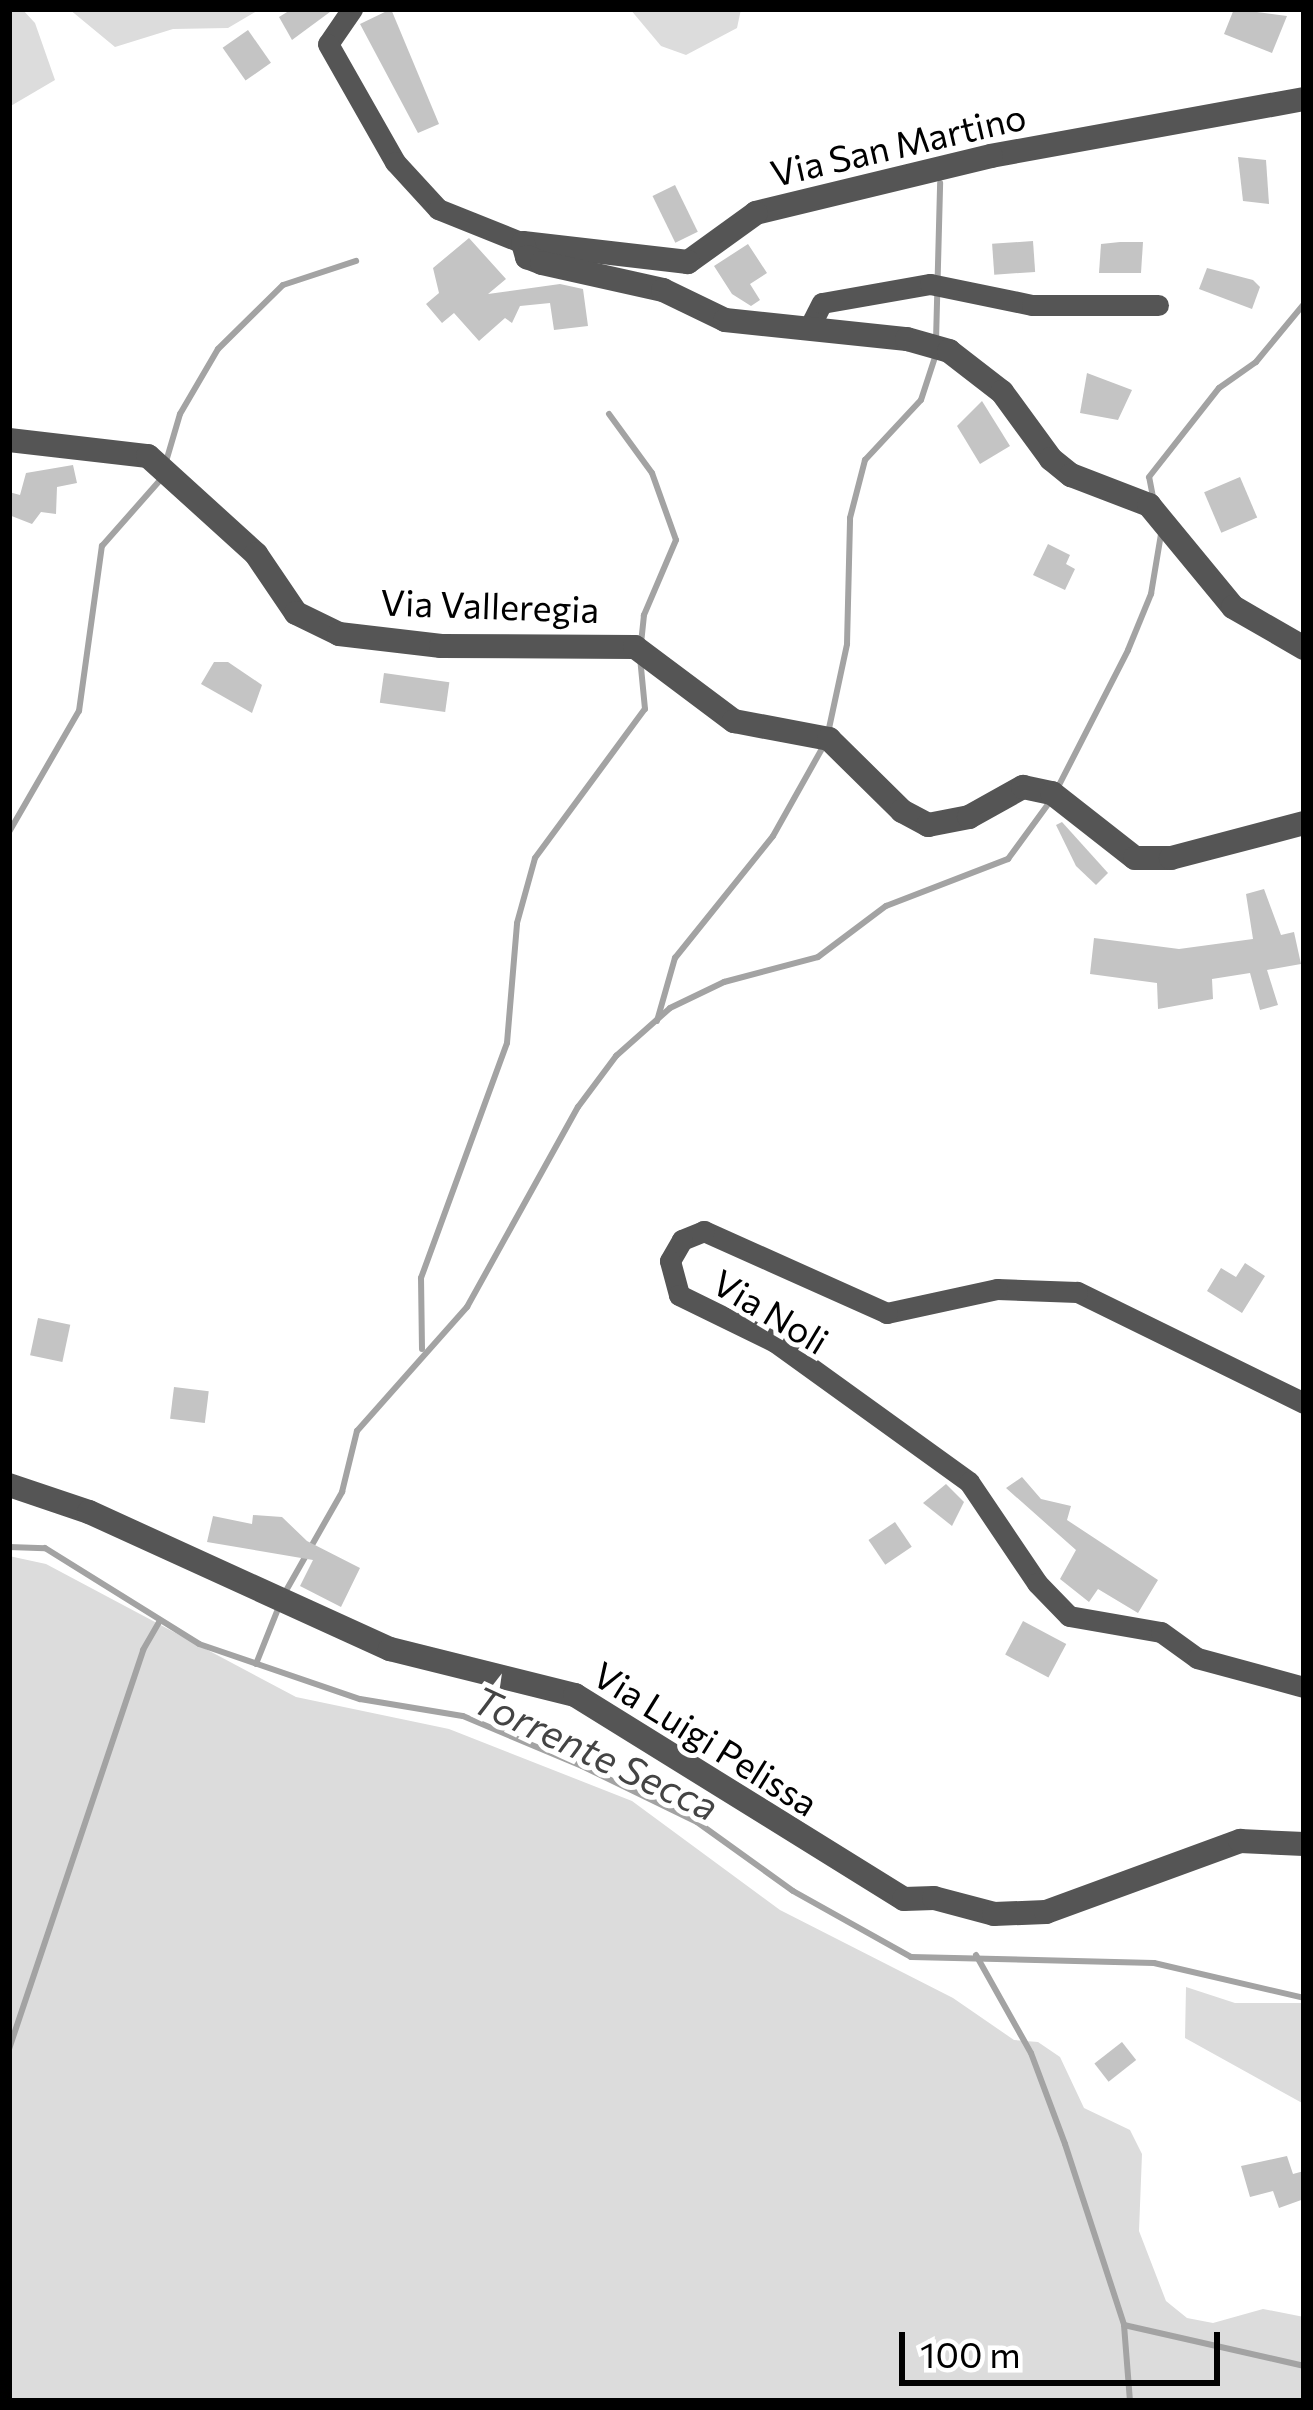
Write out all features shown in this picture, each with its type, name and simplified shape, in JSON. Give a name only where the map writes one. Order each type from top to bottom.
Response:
[{"type":"street","points":[[352,9],[328,44],[395,162],[438,209],[523,243],[527,257],[542,263],[663,290],[725,320],[949,351],[1002,392],[1051,459],[1071,476],[1149,505],[1232,607],[1304,648]]},
{"type":"street","name":"Via San Martino","points":[[523,243],[688,262],[756,213],[991,156],[1304,99]]},
{"type":"street","points":[[809,328],[822,303],[930,284],[1032,305],[1158,304]]},
{"type":"street","name":"Via Valleregia","points":[[9,440],[148,456],[256,554],[296,613],[339,634],[441,646],[635,647],[672,667],[734,722],[829,739],[902,811],[928,825],[969,817],[1023,787],[1052,794],[1135,858],[1171,858],[1304,823]]},
{"type":"street","name":"Via Noli","points":[[1304,1402],[1078,1292],[998,1289],[887,1313],[704,1231],[682,1240],[670,1261],[679,1295],[775,1342],[969,1482],[1037,1583],[1069,1616],[1161,1632],[1197,1658],[1304,1688]]},
{"type":"street","name":"Via Luigi Pelissa","points":[[9,1485],[173,1548],[390,1649],[575,1695],[904,1899],[934,1898],[994,1914],[1046,1912],[1240,1840],[1304,1844]]},
{"type":"shaded area","points":[[9,9],[22,9],[35,23],[55,80],[9,107]]},
{"type":"shaded area","points":[[69,9],[260,9],[228,28],[173,29],[115,47]]},
{"type":"shaded area","points":[[630,9],[741,9],[737,28],[686,55],[661,46]]},
{"type":"shaded area","points":[[9,1556],[46,1564],[296,1697],[449,1729],[632,1801],[780,1910],[953,1998],[1014,2040],[1038,2042],[1060,2057],[1084,2108],[1130,2130],[1142,2154],[1139,2231],[1166,2301],[1187,2318],[1213,2323],[1263,2309],[1304,2317],[1304,2401],[9,2401]]},
{"type":"shaded area","points":[[1186,1987],[1235,2003],[1304,2003],[1304,2104],[1185,2038]]},
{"type":"building","points":[[292,9],[334,9],[292,40],[279,17]]},
{"type":"building","points":[[391,9],[439,124],[418,133],[360,24]]},
{"type":"building","points":[[1234,9],[1287,16],[1272,53],[1224,34]]},
{"type":"building","points":[[248,30],[271,63],[246,81],[223,48]]},
{"type":"building","points":[[1238,157],[1266,160],[1269,204],[1243,201]]},
{"type":"building","points":[[675,185],[698,232],[675,243],[653,196]]},
{"type":"building","points":[[469,238],[506,279],[488,294],[560,284],[583,289],[588,326],[554,330],[550,303],[520,306],[512,323],[505,318],[479,341],[454,313],[442,323],[426,304],[439,293],[433,268]]},
{"type":"building","points":[[1033,241],[1035,272],[994,275],[992,244]]},
{"type":"building","points":[[1143,242],[1141,273],[1099,273],[1101,244]]},
{"type":"building","points":[[748,244],[767,273],[750,284],[760,300],[751,306],[732,294],[714,266]]},
{"type":"building","points":[[1207,268],[1253,280],[1260,287],[1252,309],[1199,289]]},
{"type":"building","points":[[1087,373],[1132,390],[1118,420],[1080,413]]},
{"type":"building","points":[[982,401],[1010,446],[980,464],[957,426]]},
{"type":"building","points":[[73,465],[77,483],[57,487],[56,514],[41,512],[32,524],[9,515],[9,492],[20,495],[26,473]]},
{"type":"building","points":[[1240,477],[1257,518],[1221,533],[1204,492]]},
{"type":"building","points":[[1048,544],[1070,555],[1066,564],[1075,569],[1065,590],[1033,575]]},
{"type":"building","points":[[214,662],[228,662],[262,685],[252,713],[201,684]]},
{"type":"building","points":[[384,673],[449,682],[445,712],[380,703]]},
{"type":"building","points":[[1062,822],[1108,873],[1096,885],[1076,866],[1056,825]]},
{"type":"building","points":[[1264,889],[1281,935],[1294,932],[1301,964],[1267,970],[1278,1005],[1260,1010],[1250,973],[1212,979],[1213,999],[1158,1009],[1157,983],[1090,974],[1094,938],[1179,949],[1253,939],[1246,894]]},
{"type":"building","points":[[1245,1263],[1265,1276],[1242,1313],[1207,1291],[1221,1268],[1236,1277]]},
{"type":"building","points":[[38,1318],[70,1325],[62,1362],[30,1355]]},
{"type":"building","points":[[174,1387],[209,1391],[205,1423],[170,1419]]},
{"type":"building","points":[[1022,1477],[1041,1499],[1071,1506],[1067,1520],[1158,1580],[1138,1613],[1098,1589],[1089,1602],[1060,1579],[1076,1550],[1006,1488]]},
{"type":"building","points":[[946,1484],[964,1502],[952,1526],[923,1503]]},
{"type":"building","points":[[253,1515],[282,1517],[307,1541],[360,1568],[341,1607],[300,1586],[313,1560],[207,1542],[213,1516],[252,1524]]},
{"type":"building","points":[[895,1522],[912,1547],[885,1565],[868,1540]]},
{"type":"building","points":[[1023,1621],[1066,1644],[1048,1678],[1005,1655]]},
{"type":"building","points":[[1122,2042],[1136,2060],[1109,2082],[1094,2064]]},
{"type":"building","points":[[1287,2156],[1293,2174],[1304,2171],[1304,2199],[1279,2208],[1273,2191],[1250,2197],[1241,2166]]},
{"type":"waterway","points":[[936,341],[940,183]]},
{"type":"waterway","points":[[165,465],[180,414],[218,349],[283,285],[356,261]]},
{"type":"waterway","points":[[1153,497],[1149,477],[1219,388],[1256,362],[1304,304]]},
{"type":"waterway","points":[[828,733],[847,644],[850,518],[865,460],[921,400],[936,354]]},
{"type":"waterway","points":[[609,414],[652,473],[676,540],[644,615],[641,644]]},
{"type":"waterway","points":[[9,832],[79,711],[102,546],[162,478]]},
{"type":"waterway","points":[[1056,791],[1128,650],[1151,594],[1161,534]]},
{"type":"waterway","points":[[422,1349],[421,1278],[507,1043],[517,923],[535,858],[645,709],[640,657]]},
{"type":"waterway","points":[[657,1021],[675,958],[773,836],[824,745]]},
{"type":"waterway","points":[[283,1596],[342,1492],[357,1431],[467,1307],[578,1107],[616,1056],[670,1008],[724,982],[818,957],[886,906],[1008,859],[1049,803]]},
{"type":"waterway","name":"Torrente Secca","points":[[9,1547],[45,1548],[199,1644],[360,1699],[463,1716],[582,1766],[697,1822],[793,1891],[911,1957],[1154,1963],[1304,1998]]},
{"type":"waterway","points":[[256,1664],[278,1609]]},
{"type":"waterway","points":[[9,2049],[143,1650],[160,1620]]},
{"type":"waterway","points":[[976,1955],[1031,2053],[1065,2144],[1124,2325],[1130,2401]]},
{"type":"waterway","points":[[1124,2325],[1304,2366]]}]
